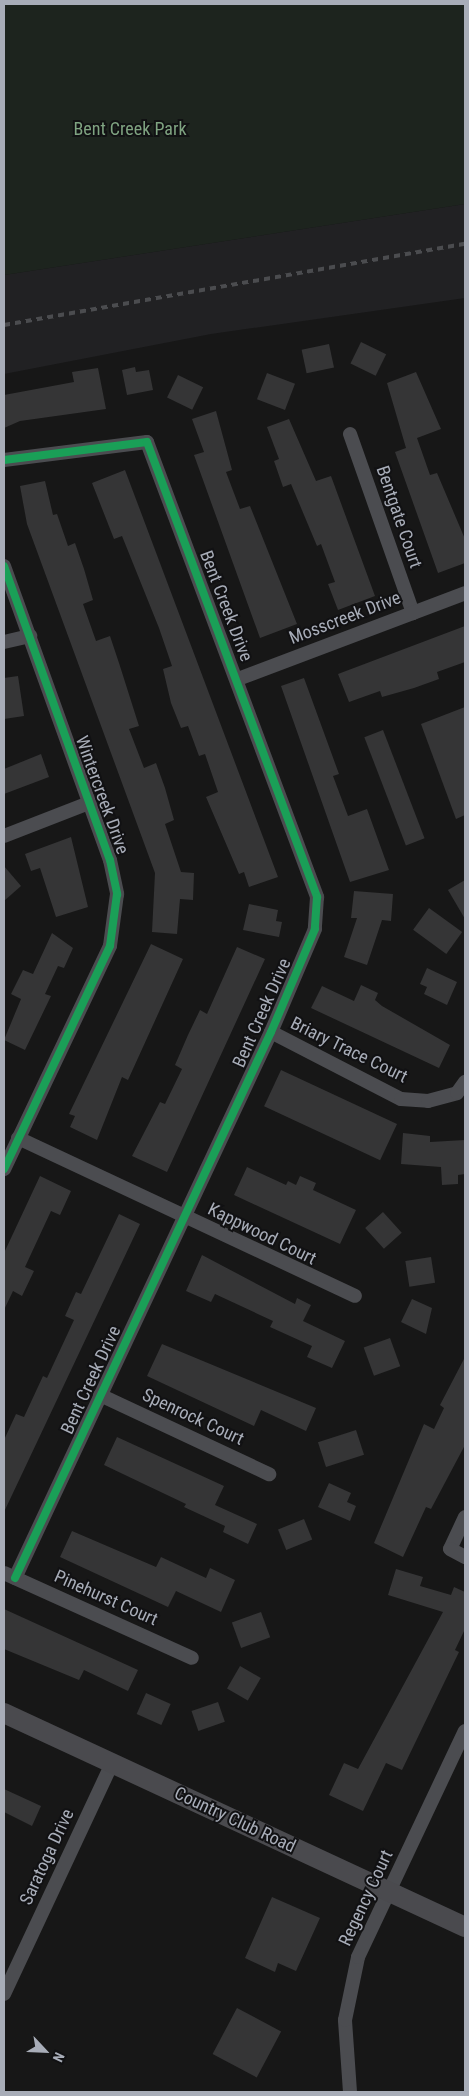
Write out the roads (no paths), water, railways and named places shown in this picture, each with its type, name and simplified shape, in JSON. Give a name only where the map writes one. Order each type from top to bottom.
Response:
[{"type":"main road","name":"Country Club Road","points":[[4,1713],[465,1927]]},
{"type":"street","name":"Bentgate Court","points":[[350,434],[413,613]]},
{"type":"street","name":"Bent Creek Drive","points":[[4,460],[147,442],[238,679],[317,897],[315,929],[270,1032],[100,1395],[9,1575]]},
{"type":"street","name":"Wintercreek Drive","points":[[4,566],[110,860],[116,894],[110,946],[4,1169]]},
{"type":"street","name":"Mosscreek Drive","points":[[238,679],[465,593]]},
{"type":"street","points":[[4,642],[30,636]]},
{"type":"street","points":[[4,836],[88,803]]},
{"type":"street","name":"Briary Trace Court","points":[[270,1032],[401,1099],[428,1101],[457,1093],[465,1082]]},
{"type":"street","name":"Kappwood Court","points":[[18,1138],[186,1214],[355,1296]]},
{"type":"street","name":"Spenrock Court","points":[[100,1395],[269,1474]]},
{"type":"street","points":[[465,1517],[450,1550],[465,1557]]},
{"type":"street","name":"Pinehurst Court","points":[[9,1575],[192,1658]]},
{"type":"street","name":"Regency Court","points":[[350,2092],[345,2020],[349,1989],[358,1957],[465,1731]]},
{"type":"street","name":"Saratoga Drive","points":[[4,1994],[112,1763]]},
{"type":"railway","points":[[4,325],[465,244]]},
{"type":"park label","name":"Bent Creek Park","points":[[130,129]]}]
